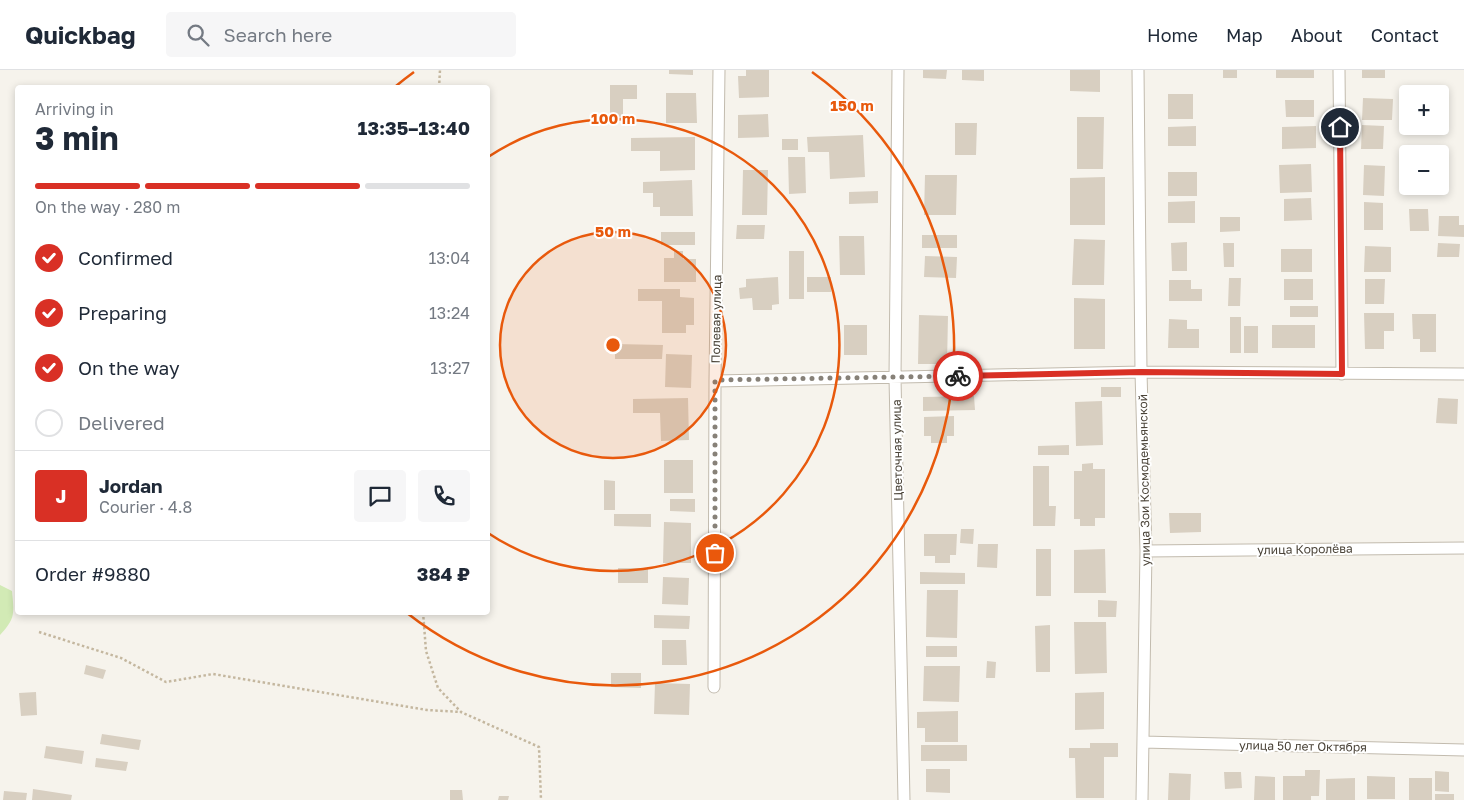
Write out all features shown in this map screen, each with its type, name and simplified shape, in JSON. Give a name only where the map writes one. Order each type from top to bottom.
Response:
[{"type":"street","name":"Полевая улица","points":[[714,687],[719,70]]},
{"type":"street","name":"Цветочная улица","points":[[898,70],[895,378],[904,800]]},
{"type":"street","name":"улица Зои Космодемьянской","points":[[1138,70],[1141,372],[1146,551],[1142,800]]},
{"type":"street","points":[[1339,70],[1342,374]]},
{"type":"street","points":[[715,380],[1141,372],[1464,374]]},
{"type":"street","name":"улица Королёва","points":[[1146,551],[1464,548]]},
{"type":"street","name":"улица 50 лет Октября","points":[[1143,742],[1464,750]]},
{"type":"path","points":[[440,70],[440,85]]},
{"type":"path","points":[[423,615],[426,651],[438,688],[461,712]]},
{"type":"path","points":[[39,632],[121,658],[166,682],[213,674],[427,710],[461,712],[540,747],[541,800]]},
{"type":"green space","points":[[0,585],[12,591],[13,615],[9,624],[0,635]]},
{"type":"building","points":[[669,70],[693,70],[693,75],[669,74]]},
{"type":"building","points":[[746,70],[769,70],[769,97],[739,98],[738,76],[746,76]]},
{"type":"building","points":[[923,70],[947,70],[946,79],[923,78]]},
{"type":"building","points":[[962,70],[984,70],[984,81],[962,80]]},
{"type":"building","points":[[1070,70],[1100,70],[1100,92],[1070,91]]},
{"type":"building","points":[[1223,70],[1237,70],[1237,78],[1223,78]]},
{"type":"building","points":[[1276,70],[1314,70],[1314,78],[1276,78]]},
{"type":"building","points":[[1362,70],[1385,70],[1385,78],[1362,78]]},
{"type":"building","points":[[610,85],[637,85],[637,99],[623,99],[623,121],[610,121]]},
{"type":"building","points":[[666,93],[696,93],[697,123],[666,123]]},
{"type":"building","points":[[1168,94],[1193,94],[1193,119],[1168,119]]},
{"type":"building","points":[[1363,98],[1393,99],[1392,120],[1362,120]]},
{"type":"building","points":[[1285,100],[1314,100],[1314,117],[1286,117]]},
{"type":"building","points":[[768,114],[769,137],[738,138],[738,115]]},
{"type":"building","points":[[1077,117],[1104,117],[1103,169],[1077,169]]},
{"type":"building","points":[[955,123],[977,123],[976,155],[955,155]]},
{"type":"building","points":[[1362,125],[1384,126],[1383,149],[1361,149]]},
{"type":"building","points":[[1196,126],[1196,146],[1168,146],[1168,127]]},
{"type":"building","points":[[1316,126],[1316,148],[1282,149],[1282,127]]},
{"type":"building","points":[[863,135],[865,177],[830,179],[829,152],[808,152],[807,137]]},
{"type":"building","points":[[695,137],[695,170],[660,171],[660,151],[631,151],[631,138]]},
{"type":"building","points":[[782,139],[798,139],[798,150],[782,150]]},
{"type":"building","points":[[788,157],[805,157],[806,193],[789,194]]},
{"type":"building","points":[[1311,164],[1312,192],[1280,193],[1279,165]]},
{"type":"building","points":[[1364,165],[1385,166],[1384,196],[1363,195]]},
{"type":"building","points":[[743,170],[768,170],[767,215],[742,215]]},
{"type":"building","points":[[1168,172],[1197,172],[1197,196],[1168,196]]},
{"type":"building","points":[[925,175],[957,175],[956,215],[924,215]]},
{"type":"building","points":[[1105,177],[1105,225],[1070,225],[1070,178]]},
{"type":"building","points":[[692,180],[693,216],[660,216],[660,207],[653,207],[653,193],[643,193],[643,182]]},
{"type":"building","points":[[878,191],[878,203],[849,204],[849,192]]},
{"type":"building","points":[[1311,198],[1312,220],[1284,221],[1284,199]]},
{"type":"building","points":[[1195,201],[1195,223],[1168,223],[1168,202]]},
{"type":"building","points":[[1364,202],[1383,203],[1383,230],[1364,230]]},
{"type":"building","points":[[1409,209],[1428,209],[1429,231],[1410,231]]},
{"type":"building","points":[[1439,216],[1459,216],[1459,225],[1464,225],[1464,237],[1438,236]]},
{"type":"building","points":[[1220,217],[1240,217],[1240,231],[1220,232]]},
{"type":"building","points":[[737,225],[765,225],[764,239],[736,239]]},
{"type":"building","points":[[661,232],[695,232],[695,245],[661,245]]},
{"type":"building","points":[[922,235],[957,235],[957,248],[922,248]]},
{"type":"building","points":[[839,236],[864,236],[865,275],[840,275]]},
{"type":"building","points":[[1074,239],[1105,240],[1104,285],[1072,285]]},
{"type":"building","points":[[1187,242],[1187,271],[1172,271],[1171,243]]},
{"type":"building","points":[[1223,243],[1234,243],[1234,267],[1224,267]]},
{"type":"building","points":[[1438,243],[1460,244],[1459,257],[1437,257]]},
{"type":"building","points":[[1365,246],[1391,247],[1391,272],[1364,272]]},
{"type":"building","points":[[1281,249],[1312,249],[1312,272],[1281,272]]},
{"type":"building","points":[[674,251],[683,251],[683,259],[696,259],[696,282],[664,282],[664,258],[674,258]]},
{"type":"building","points":[[789,251],[804,251],[804,299],[789,299]]},
{"type":"building","points":[[925,256],[957,257],[956,278],[924,277]]},
{"type":"building","points":[[778,277],[779,304],[772,305],[772,310],[753,310],[752,298],[740,299],[739,288],[746,287],[746,279]]},
{"type":"building","points":[[807,277],[831,277],[831,292],[807,292]]},
{"type":"building","points":[[1229,278],[1241,278],[1240,306],[1228,306]]},
{"type":"building","points":[[1284,279],[1313,279],[1313,300],[1284,300]]},
{"type":"building","points":[[1365,279],[1385,279],[1384,304],[1365,304]]},
{"type":"building","points":[[1169,280],[1191,280],[1191,289],[1202,289],[1202,301],[1169,301]]},
{"type":"building","points":[[638,289],[680,289],[680,297],[694,298],[694,325],[686,325],[686,333],[662,333],[662,301],[638,301]]},
{"type":"building","points":[[1074,298],[1105,299],[1105,349],[1074,349]]},
{"type":"building","points":[[1290,306],[1318,306],[1318,317],[1290,317]]},
{"type":"building","points":[[1364,313],[1394,313],[1394,331],[1384,331],[1384,349],[1365,349]]},
{"type":"building","points":[[1412,314],[1436,314],[1436,352],[1420,352],[1420,339],[1413,339]]},
{"type":"building","points":[[919,315],[948,316],[947,364],[918,364]]},
{"type":"building","points":[[1230,317],[1241,317],[1241,353],[1230,353]]},
{"type":"building","points":[[1169,319],[1187,320],[1187,329],[1199,329],[1199,348],[1168,348]]},
{"type":"building","points":[[844,325],[867,325],[867,355],[844,355]]},
{"type":"building","points":[[1272,325],[1315,325],[1315,348],[1272,348]]},
{"type":"building","points":[[1244,326],[1258,326],[1258,353],[1244,353]]},
{"type":"building","points":[[615,344],[663,345],[662,359],[615,359]]},
{"type":"building","points":[[666,354],[692,355],[691,388],[665,387]]},
{"type":"building","points":[[1101,387],[1121,387],[1121,397],[1101,397]]},
{"type":"building","points":[[974,396],[975,410],[923,411],[923,397]]},
{"type":"building","points":[[688,398],[689,440],[661,441],[660,413],[633,413],[633,399]]},
{"type":"building","points":[[1438,398],[1458,399],[1457,424],[1436,423]]},
{"type":"building","points":[[1102,401],[1103,445],[1076,446],[1075,402]]},
{"type":"building","points":[[954,416],[954,436],[947,436],[947,443],[931,443],[931,436],[924,436],[924,417]]},
{"type":"building","points":[[1069,445],[1069,455],[1038,455],[1038,446]]},
{"type":"building","points":[[664,460],[693,460],[693,493],[664,493]]},
{"type":"building","points":[[1093,463],[1093,469],[1105,469],[1105,518],[1095,518],[1095,526],[1080,526],[1080,519],[1074,519],[1074,471],[1082,471],[1082,464]]},
{"type":"building","points":[[1033,466],[1049,466],[1049,506],[1056,506],[1055,526],[1033,526]]},
{"type":"building","points":[[604,480],[615,481],[615,510],[604,510]]},
{"type":"building","points":[[670,499],[695,499],[695,512],[670,511]]},
{"type":"building","points":[[1169,513],[1201,513],[1201,532],[1170,533]]},
{"type":"building","points":[[614,514],[651,514],[651,527],[614,526]]},
{"type":"building","points":[[664,522],[691,523],[691,563],[663,563]]},
{"type":"building","points":[[961,529],[974,529],[973,544],[960,543]]},
{"type":"building","points":[[924,534],[957,534],[956,555],[950,555],[950,563],[935,563],[935,556],[924,556]]},
{"type":"building","points":[[978,544],[998,544],[997,568],[977,567]]},
{"type":"building","points":[[1036,549],[1051,549],[1051,596],[1036,596]]},
{"type":"building","points":[[1105,549],[1106,593],[1074,593],[1074,550]]},
{"type":"building","points":[[618,568],[648,568],[648,583],[618,583]]},
{"type":"building","points":[[920,572],[965,573],[965,584],[920,584]]},
{"type":"building","points":[[663,577],[689,578],[688,605],[662,604]]},
{"type":"building","points":[[927,590],[958,590],[957,638],[926,637]]},
{"type":"building","points":[[1098,600],[1117,601],[1116,617],[1098,617]]},
{"type":"building","points":[[654,615],[690,616],[689,629],[654,628]]},
{"type":"building","points":[[1074,622],[1106,622],[1107,673],[1075,674]]},
{"type":"building","points":[[1050,625],[1050,672],[1036,672],[1035,626]]},
{"type":"building","points":[[662,640],[686,640],[687,665],[662,665]]},
{"type":"building","points":[[926,646],[957,646],[957,657],[926,657]]},
{"type":"building","points":[[987,661],[996,662],[995,678],[986,678]]},
{"type":"building","points":[[86,665],[106,670],[103,679],[84,674]]},
{"type":"building","points":[[924,666],[960,666],[959,702],[923,701]]},
{"type":"building","points":[[611,673],[641,673],[641,688],[611,687]]},
{"type":"building","points":[[655,683],[690,684],[689,715],[654,714]]},
{"type":"building","points":[[36,692],[37,715],[21,716],[19,693]]},
{"type":"building","points":[[1104,692],[1104,729],[1075,730],[1075,693]]},
{"type":"building","points":[[958,711],[958,742],[925,742],[925,728],[917,728],[917,712]]},
{"type":"building","points":[[102,734],[141,740],[139,750],[100,744]]},
{"type":"building","points":[[1090,743],[1118,743],[1118,757],[1104,757],[1104,798],[1076,798],[1075,758],[1069,758],[1069,748],[1090,748]]},
{"type":"building","points":[[921,745],[967,745],[967,761],[921,761]]},
{"type":"building","points":[[46,746],[84,751],[82,764],[44,758]]},
{"type":"building","points":[[96,758],[128,762],[126,771],[95,767]]},
{"type":"building","points":[[926,769],[950,769],[950,793],[926,792]]},
{"type":"building","points":[[1305,770],[1320,770],[1319,796],[1311,796],[1311,800],[1283,800],[1283,776],[1305,776]]},
{"type":"building","points":[[1435,771],[1449,772],[1449,792],[1435,791]]},
{"type":"building","points":[[1224,772],[1241,772],[1242,788],[1225,789]]},
{"type":"building","points":[[1169,773],[1191,774],[1190,800],[1168,800]]},
{"type":"building","points":[[1255,776],[1275,777],[1275,800],[1254,800]]},
{"type":"building","points":[[1367,776],[1395,777],[1395,799],[1367,799]]},
{"type":"building","points":[[1355,778],[1355,800],[1326,800],[1326,779]]},
{"type":"building","points":[[1409,778],[1432,778],[1432,800],[1409,800]]},
{"type":"building","points":[[33,789],[72,795],[71,800],[32,800]]},
{"type":"building","points":[[450,790],[462,790],[463,800],[450,800]]},
{"type":"building","points":[[4,791],[27,793],[26,800],[3,800]]},
{"type":"building","points":[[1435,794],[1454,794],[1454,800],[1435,800]]},
{"type":"building","points":[[499,796],[509,796],[508,800],[498,800]]},
{"type":"way so far","points":[[715,553],[715,380],[958,376]]},
{"type":"route","points":[[958,376],[1141,372],[1342,374],[1340,127]]}]
